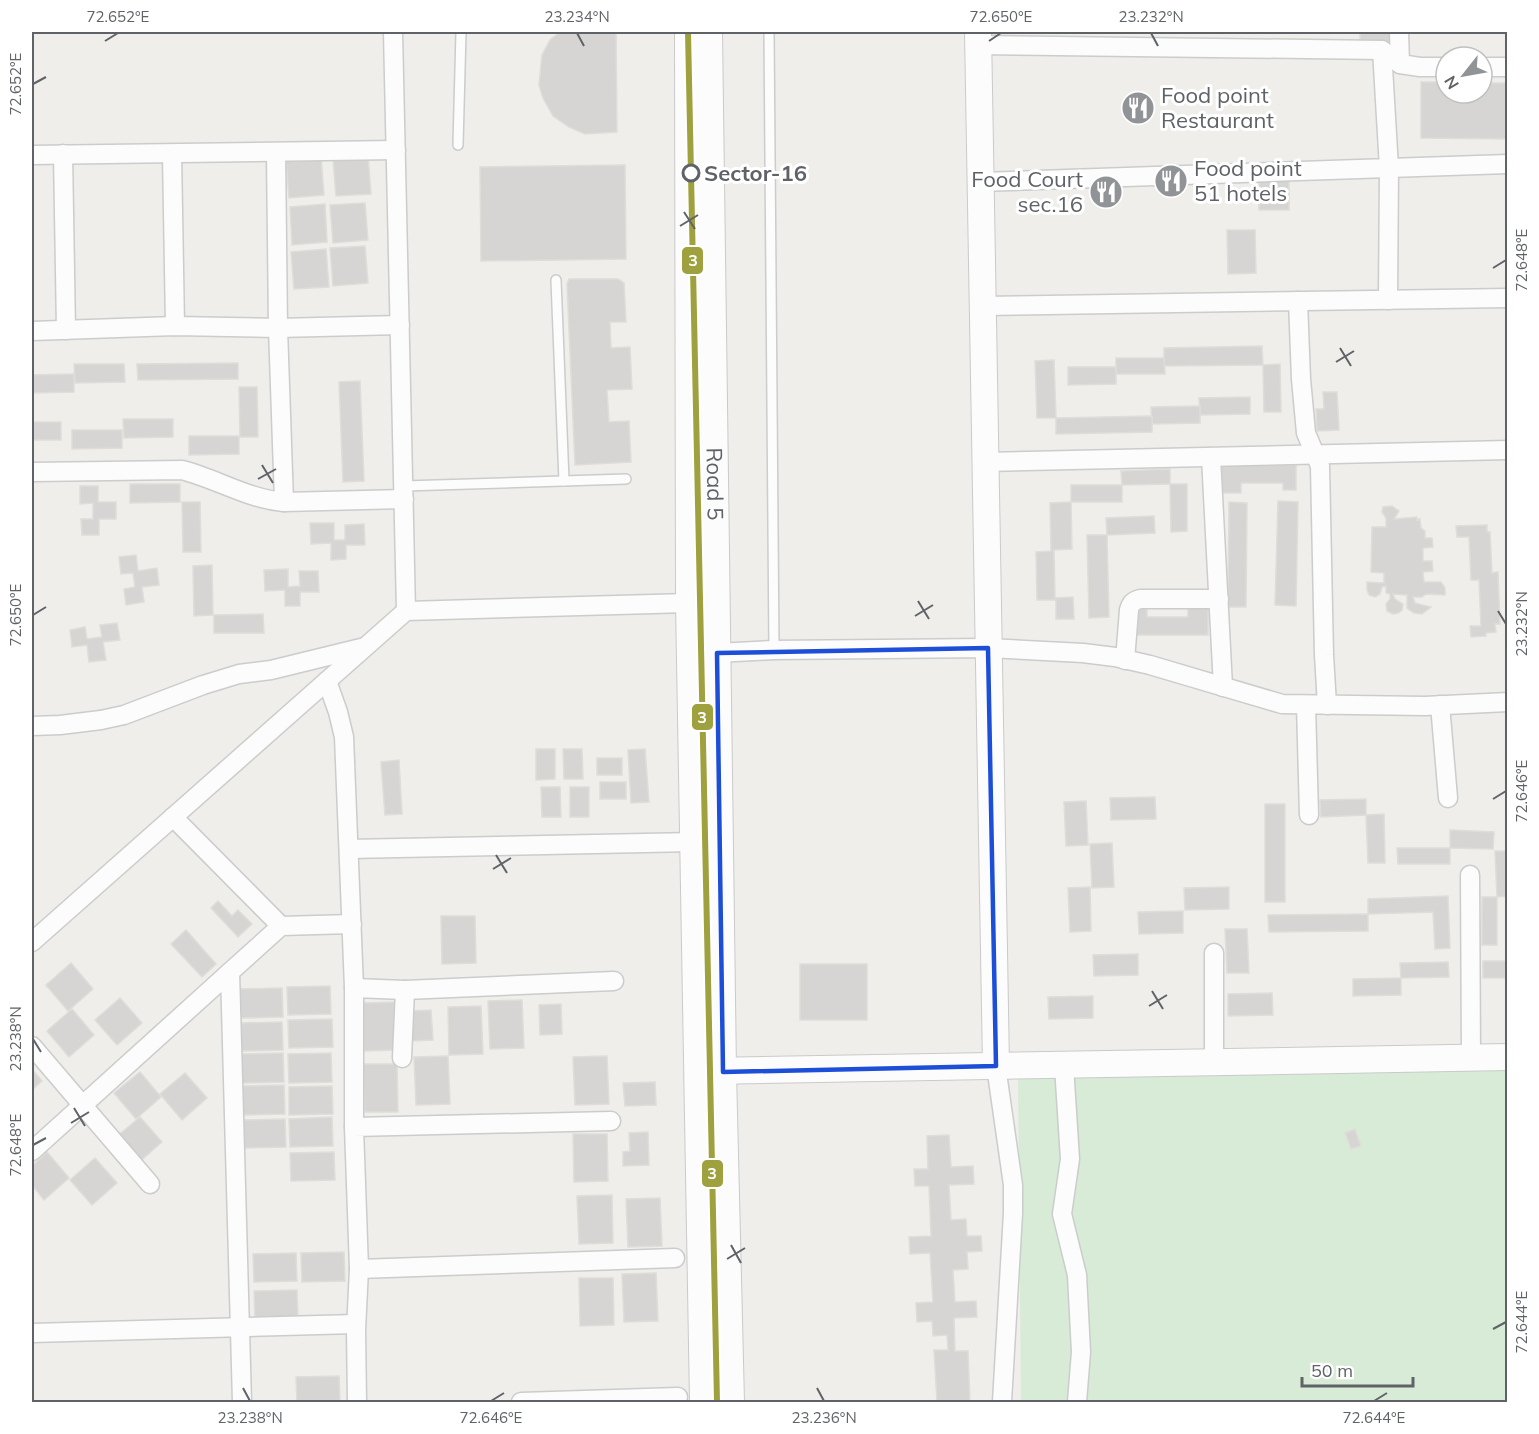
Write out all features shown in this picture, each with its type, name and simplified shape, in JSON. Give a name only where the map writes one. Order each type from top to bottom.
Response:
[{"type":"street","points":[[393,32],[406,611]]},
{"type":"street","name":"Road 5","points":[[688,32],[689,603],[694,842],[731,1402]]},
{"type":"street","name":"Road 5","points":[[704,1402],[717,653],[709,32]]},
{"type":"street","points":[[1399,32],[1400,64]]},
{"type":"street","points":[[1002,1402],[1013,1185],[996,1066],[978,38],[1287,40],[1382,50],[1400,64],[1434,67]]},
{"type":"street","points":[[1382,50],[1389,168],[1388,300]]},
{"type":"street","points":[[32,156],[396,150]]},
{"type":"street","points":[[172,153],[175,326]]},
{"type":"street","points":[[276,153],[278,328],[284,502]]},
{"type":"street","points":[[63,154],[66,330]]},
{"type":"street","points":[[980,182],[1508,164]]},
{"type":"street","points":[[982,306],[1508,298]]},
{"type":"street","points":[[1298,301],[1306,433],[1320,466],[1327,705]]},
{"type":"street","points":[[32,331],[175,326],[278,328],[400,325]]},
{"type":"street","points":[[985,462],[1508,450]]},
{"type":"street","points":[[1211,457],[1223,687]]},
{"type":"street","points":[[32,472],[182,470],[205,476],[254,496],[284,502],[404,493]]},
{"type":"street","points":[[1125,660],[1129,610],[1131,603],[1135,600],[1219,599]]},
{"type":"street","points":[[32,942],[406,611],[689,603]]},
{"type":"street","points":[[32,726],[60,725],[124,715],[239,674],[280,668],[365,647]]},
{"type":"street","points":[[717,653],[774,650],[988,648],[1083,653],[1125,660],[1282,704],[1440,705],[1508,702]]},
{"type":"street","points":[[327,681],[344,737],[349,849],[359,1269],[356,1324],[357,1402]]},
{"type":"street","points":[[1306,705],[1309,815]]},
{"type":"street","points":[[1440,705],[1448,798]]},
{"type":"street","points":[[173,817],[281,926]]},
{"type":"street","points":[[349,849],[694,842]]},
{"type":"street","points":[[1470,875],[1471,1058]]},
{"type":"street","points":[[32,1151],[281,926],[352,924]]},
{"type":"street","points":[[1214,953],[1214,1063]]},
{"type":"street","points":[[230,972],[242,1402]]},
{"type":"street","points":[[354,988],[405,990],[614,981]]},
{"type":"street","points":[[402,1058],[405,990]]},
{"type":"street","points":[[32,1046],[150,1184]]},
{"type":"street","points":[[711,1072],[1508,1057]]},
{"type":"street","points":[[1064,1066],[1070,1159],[1062,1214],[1077,1275],[1081,1352],[1077,1402]]},
{"type":"street","points":[[354,1127],[611,1121]]},
{"type":"street","points":[[359,1269],[675,1258]]},
{"type":"street","points":[[32,1333],[356,1324]]},
{"type":"street","points":[[521,1402],[678,1397]]},
{"type":"lane","points":[[458,145],[461,32]]},
{"type":"lane","points":[[769,32],[774,650]]},
{"type":"lane","points":[[556,280],[564,481]]},
{"type":"lane","points":[[404,493],[564,481],[626,479]]},
{"type":"highlighted area","points":[[988,648],[996,1066],[723,1072],[717,653]]},
{"type":"green space","points":[[1507,1070],[1507,1402],[1021,1402],[1018,1078]]},
{"type":"building","points":[[560,32],[616,32],[617,132],[585,134],[553,116],[539,85],[542,55],[550,40]]},
{"type":"building","points":[[1360,32],[1394,32],[1395,43],[1360,44]]},
{"type":"building","points":[[1421,82],[1434,82],[1434,105],[1494,105],[1494,83],[1508,83],[1508,139],[1421,138]]},
{"type":"building","points":[[368,156],[371,194],[336,196],[333,159]]},
{"type":"building","points":[[321,157],[324,195],[289,198],[286,160]]},
{"type":"building","points":[[625,165],[626,259],[481,261],[480,167]]},
{"type":"building","points":[[1259,179],[1289,179],[1289,210],[1259,210]]},
{"type":"building","points":[[365,203],[368,240],[333,243],[330,205]]},
{"type":"building","points":[[325,204],[327,242],[292,245],[290,207]]},
{"type":"building","points":[[1227,230],[1255,230],[1256,273],[1228,274]]},
{"type":"building","points":[[365,246],[368,283],[333,286],[330,248]]},
{"type":"building","points":[[326,249],[329,287],[294,289],[291,252]]},
{"type":"building","points":[[569,279],[618,279],[624,283],[626,322],[610,322],[611,348],[630,347],[632,389],[607,390],[609,422],[629,421],[631,462],[575,465],[567,284]]},
{"type":"building","points":[[1262,346],[1263,365],[1164,366],[1164,348]]},
{"type":"building","points":[[1116,358],[1164,358],[1165,374],[1116,374]]},
{"type":"building","points":[[1054,360],[1056,418],[1037,418],[1035,361]]},
{"type":"building","points":[[238,363],[238,379],[138,380],[137,364]]},
{"type":"building","points":[[74,364],[124,364],[125,382],[75,383]]},
{"type":"building","points":[[1280,364],[1281,412],[1264,412],[1263,365]]},
{"type":"building","points":[[1068,367],[1116,367],[1116,384],[1068,385]]},
{"type":"building","points":[[74,374],[74,392],[32,393],[32,375]]},
{"type":"building","points":[[360,381],[364,481],[343,482],[339,382]]},
{"type":"building","points":[[239,387],[257,387],[258,437],[240,437]]},
{"type":"building","points":[[1323,392],[1337,392],[1339,430],[1317,431],[1316,409],[1324,409]]},
{"type":"building","points":[[1250,397],[1250,414],[1200,415],[1199,398]]},
{"type":"building","points":[[1200,406],[1200,423],[1152,424],[1151,407]]},
{"type":"building","points":[[1152,416],[1152,432],[1056,434],[1056,418]]},
{"type":"building","points":[[123,419],[173,419],[173,437],[124,438]]},
{"type":"building","points":[[32,422],[61,422],[61,440],[32,440]]},
{"type":"building","points":[[72,430],[122,430],[122,448],[72,449]]},
{"type":"building","points":[[189,436],[239,436],[239,454],[189,455]]},
{"type":"building","points":[[1221,465],[1296,465],[1296,490],[1283,490],[1283,483],[1241,483],[1241,493],[1222,493]]},
{"type":"building","points":[[1170,469],[1170,484],[1122,485],[1121,471]]},
{"type":"building","points":[[130,484],[180,484],[180,502],[130,503]]},
{"type":"building","points":[[1170,484],[1187,484],[1187,531],[1171,532]]},
{"type":"building","points":[[1071,485],[1122,485],[1122,502],[1071,502]]},
{"type":"building","points":[[80,486],[98,486],[98,502],[116,502],[116,519],[99,519],[99,535],[82,535],[81,519],[93,519],[93,503],[80,504]]},
{"type":"building","points":[[1278,501],[1298,502],[1296,606],[1275,605]]},
{"type":"building","points":[[182,502],[200,502],[201,552],[183,552]]},
{"type":"building","points":[[1071,502],[1072,549],[1054,550],[1055,598],[1073,597],[1074,619],[1056,619],[1056,600],[1037,600],[1036,552],[1051,551],[1050,503]]},
{"type":"building","points":[[1229,502],[1247,503],[1246,607],[1228,607]]},
{"type":"building","points":[[1392,506],[1399,511],[1394,519],[1417,517],[1417,520],[1420,519],[1421,528],[1425,531],[1425,538],[1432,538],[1433,547],[1423,548],[1423,561],[1432,561],[1433,571],[1423,572],[1424,582],[1441,582],[1445,588],[1445,595],[1426,594],[1422,597],[1413,597],[1415,603],[1431,607],[1422,614],[1414,613],[1407,608],[1407,595],[1393,594],[1395,599],[1403,604],[1402,610],[1393,614],[1387,611],[1386,604],[1390,599],[1390,594],[1386,593],[1386,586],[1382,587],[1380,594],[1375,597],[1369,595],[1367,590],[1367,582],[1384,583],[1384,573],[1371,572],[1372,527],[1386,527],[1383,507]]},
{"type":"building","points":[[1154,516],[1155,533],[1107,535],[1106,518]]},
{"type":"building","points":[[310,523],[334,523],[334,540],[345,540],[345,525],[364,524],[365,545],[346,545],[346,559],[331,560],[331,543],[311,544]]},
{"type":"building","points":[[1487,525],[1487,532],[1490,532],[1492,573],[1498,572],[1500,624],[1495,624],[1496,632],[1486,633],[1486,636],[1471,637],[1470,626],[1481,626],[1479,580],[1471,580],[1469,537],[1457,537],[1456,526]]},
{"type":"building","points":[[1087,535],[1107,535],[1109,617],[1089,618]]},
{"type":"building","points":[[136,555],[138,571],[157,568],[159,585],[142,587],[144,602],[126,605],[124,589],[135,587],[133,573],[121,574],[119,557]]},
{"type":"building","points":[[212,565],[213,615],[194,616],[193,566]]},
{"type":"building","points":[[288,569],[288,587],[300,586],[299,571],[318,571],[319,592],[300,592],[300,606],[285,606],[285,590],[265,591],[264,570]]},
{"type":"building","points":[[1188,607],[1208,607],[1208,635],[1133,635],[1133,609],[1147,609],[1147,617],[1188,617]]},
{"type":"building","points":[[263,614],[264,633],[214,633],[214,615]]},
{"type":"building","points":[[117,623],[120,640],[103,642],[106,660],[89,662],[87,645],[72,647],[70,630],[85,627],[87,639],[102,637],[100,625]]},
{"type":"building","points":[[536,749],[555,749],[555,779],[536,780]]},
{"type":"building","points":[[563,749],[582,749],[583,779],[564,779]]},
{"type":"building","points":[[645,749],[649,802],[631,803],[628,750]]},
{"type":"building","points":[[597,758],[622,758],[622,775],[597,775]]},
{"type":"building","points":[[399,760],[402,814],[385,815],[381,762]]},
{"type":"building","points":[[600,782],[626,782],[626,799],[600,799]]},
{"type":"building","points":[[541,787],[560,787],[561,817],[542,817]]},
{"type":"building","points":[[570,787],[589,787],[589,817],[570,817]]},
{"type":"building","points":[[1155,797],[1156,819],[1111,820],[1110,798]]},
{"type":"building","points":[[1366,799],[1366,815],[1321,817],[1320,800]]},
{"type":"building","points":[[1086,801],[1088,845],[1066,846],[1064,802]]},
{"type":"building","points":[[1265,804],[1285,804],[1285,902],[1265,902]]},
{"type":"building","points":[[1384,814],[1385,863],[1368,863],[1366,815]]},
{"type":"building","points":[[1450,830],[1494,832],[1493,849],[1450,848]]},
{"type":"building","points":[[1112,843],[1114,887],[1092,888],[1090,844]]},
{"type":"building","points":[[1397,848],[1450,848],[1450,864],[1398,864]]},
{"type":"building","points":[[1495,851],[1508,851],[1508,896],[1497,897]]},
{"type":"building","points":[[1090,887],[1091,931],[1070,932],[1068,888]]},
{"type":"building","points":[[1229,887],[1229,909],[1185,910],[1184,888]]},
{"type":"building","points":[[1448,896],[1450,948],[1435,949],[1433,912],[1368,914],[1368,899]]},
{"type":"building","points":[[1482,897],[1497,897],[1497,945],[1482,945]]},
{"type":"building","points":[[218,901],[232,916],[238,910],[252,924],[238,937],[211,908]]},
{"type":"building","points":[[1183,911],[1183,933],[1139,934],[1138,912]]},
{"type":"building","points":[[1368,914],[1368,931],[1269,932],[1268,915]]},
{"type":"building","points":[[441,916],[475,916],[476,963],[442,964]]},
{"type":"building","points":[[1225,929],[1247,929],[1249,973],[1227,973]]},
{"type":"building","points":[[186,930],[216,964],[202,977],[171,944]]},
{"type":"building","points":[[1138,954],[1138,975],[1094,976],[1093,955]]},
{"type":"building","points":[[1483,961],[1508,961],[1508,978],[1483,978]]},
{"type":"building","points":[[1448,962],[1449,977],[1401,978],[1400,963]]},
{"type":"building","points":[[71,963],[93,989],[68,1011],[46,985]]},
{"type":"building","points":[[800,964],[867,964],[867,1020],[800,1020]]},
{"type":"building","points":[[1401,978],[1401,995],[1353,996],[1353,979]]},
{"type":"building","points":[[330,986],[331,1014],[288,1015],[287,987]]},
{"type":"building","points":[[282,988],[283,1017],[240,1018],[239,989]]},
{"type":"building","points":[[1272,993],[1273,1015],[1228,1016],[1228,994]]},
{"type":"building","points":[[1093,996],[1093,1018],[1049,1019],[1048,997]]},
{"type":"building","points":[[120,998],[142,1023],[117,1045],[95,1020]]},
{"type":"building","points":[[522,1000],[524,1048],[490,1049],[488,1001]]},
{"type":"building","points":[[397,1002],[398,1050],[364,1051],[363,1003]]},
{"type":"building","points":[[561,1004],[562,1034],[540,1035],[539,1005]]},
{"type":"building","points":[[481,1006],[483,1054],[449,1055],[448,1007]]},
{"type":"building","points":[[72,1009],[94,1035],[69,1057],[47,1031]]},
{"type":"building","points":[[431,1010],[433,1040],[411,1041],[409,1011]]},
{"type":"building","points":[[332,1019],[333,1047],[289,1048],[288,1020]]},
{"type":"building","points":[[282,1022],[283,1050],[240,1051],[239,1023]]},
{"type":"building","points":[[283,1053],[284,1082],[241,1083],[240,1054]]},
{"type":"building","points":[[331,1053],[332,1082],[289,1083],[288,1054]]},
{"type":"building","points":[[448,1056],[450,1104],[416,1105],[414,1057]]},
{"type":"building","points":[[607,1056],[609,1104],[575,1105],[573,1057]]},
{"type":"building","points":[[363,1064],[397,1064],[398,1112],[365,1112]]},
{"type":"building","points":[[32,1069],[42,1081],[32,1090]]},
{"type":"building","points":[[140,1072],[161,1097],[136,1119],[114,1093]]},
{"type":"building","points":[[185,1073],[207,1098],[182,1120],[160,1094]]},
{"type":"building","points":[[655,1082],[656,1105],[625,1106],[623,1083]]},
{"type":"building","points":[[284,1085],[285,1114],[242,1115],[241,1086]]},
{"type":"building","points":[[332,1086],[333,1114],[289,1115],[289,1087]]},
{"type":"building","points":[[140,1117],[162,1142],[137,1164],[115,1138]]},
{"type":"building","points":[[332,1117],[333,1146],[290,1147],[289,1119]]},
{"type":"building","points":[[285,1119],[286,1147],[243,1148],[242,1120]]},
{"type":"building","points":[[1355,1129],[1361,1146],[1351,1149],[1345,1133]]},
{"type":"building","points":[[648,1132],[649,1165],[623,1166],[623,1152],[630,1151],[629,1133]]},
{"type":"building","points":[[573,1134],[607,1134],[608,1181],[574,1182]]},
{"type":"building","points":[[949,1135],[951,1167],[973,1166],[974,1184],[949,1185],[951,1220],[966,1219],[967,1236],[981,1236],[982,1251],[967,1252],[968,1269],[953,1270],[955,1302],[976,1301],[977,1317],[954,1318],[955,1351],[968,1351],[970,1402],[937,1402],[934,1350],[948,1350],[947,1335],[933,1336],[932,1321],[917,1322],[916,1303],[933,1302],[930,1253],[910,1254],[909,1237],[931,1236],[929,1186],[915,1186],[914,1169],[928,1169],[927,1136]]},
{"type":"building","points":[[47,1152],[69,1178],[44,1200],[32,1185],[32,1166]]},
{"type":"building","points":[[334,1152],[335,1180],[291,1181],[290,1153]]},
{"type":"building","points":[[95,1158],[117,1183],[92,1205],[70,1180]]},
{"type":"building","points":[[612,1195],[613,1243],[579,1244],[577,1196]]},
{"type":"building","points":[[660,1198],[662,1246],[628,1247],[626,1199]]},
{"type":"building","points":[[344,1252],[345,1281],[302,1282],[301,1253]]},
{"type":"building","points":[[296,1253],[297,1281],[254,1282],[253,1254]]},
{"type":"building","points":[[656,1273],[658,1321],[624,1322],[622,1274]]},
{"type":"building","points":[[579,1278],[613,1278],[614,1325],[580,1326]]},
{"type":"building","points":[[297,1290],[298,1318],[255,1319],[254,1291]]},
{"type":"building","points":[[339,1376],[340,1402],[297,1402],[296,1377]]},
{"type":"transit line","name":"3","points":[[688,32],[717,1402]]},
{"type":"place","name":"Food point Restaurant","points":[[1138,108]]},
{"type":"place","name":"Sector-16","points":[[691,173]]},
{"type":"place","name":"Food point 51 hotels","points":[[1171,181]]},
{"type":"place","name":"Food Court sec.16","points":[[1106,192]]}]
